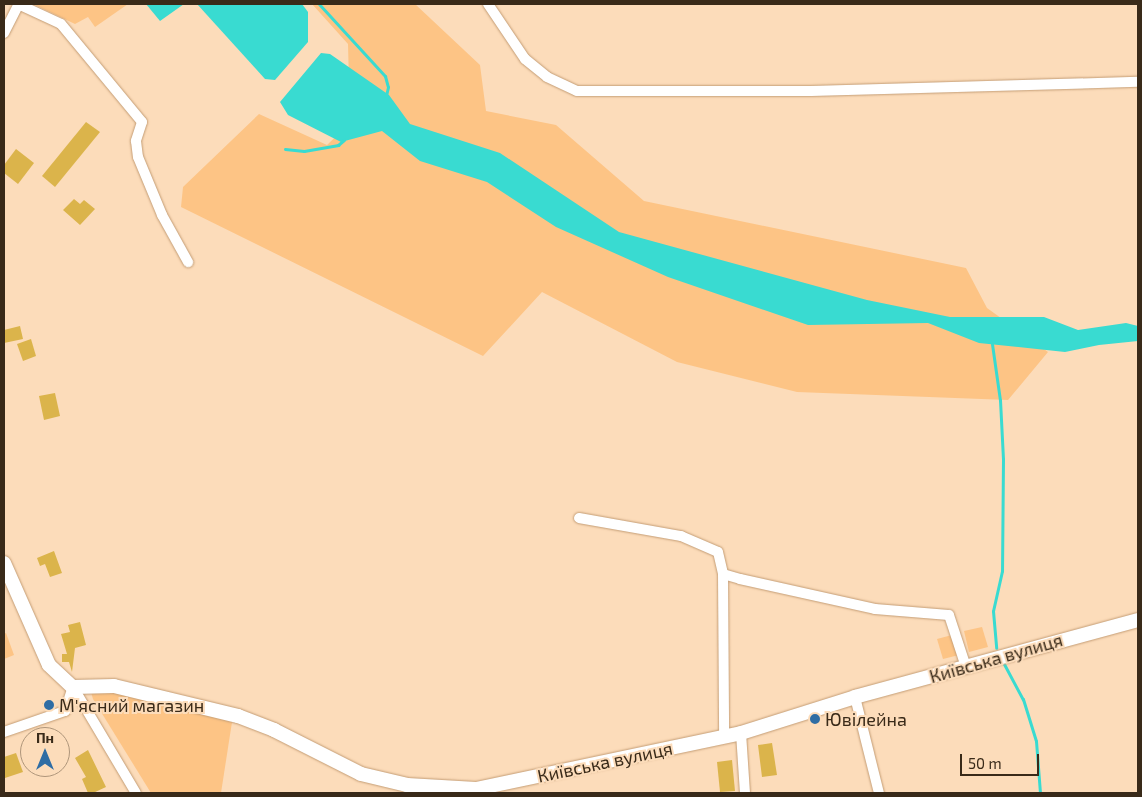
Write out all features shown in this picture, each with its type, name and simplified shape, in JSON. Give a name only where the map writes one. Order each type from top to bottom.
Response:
[{"type":"street","points":[[4,33],[18,4],[61,24],[142,122],[136,141],[138,157],[162,215],[188,262]]},
{"type":"street","points":[[488,4],[525,59],[547,77],[577,92],[811,91],[1138,82]]},
{"type":"street","points":[[579,518],[681,536],[718,552],[723,574],[724,736]]},
{"type":"street","points":[[4,563],[49,665],[73,687],[136,793]]},
{"type":"street","points":[[723,574],[875,609],[949,615],[966,667]]},
{"type":"street","name":"Київська вулиця","points":[[73,687],[114,686],[238,716],[274,730],[361,774],[407,785],[476,789],[740,732],[855,698],[1138,620]]},
{"type":"street","points":[[4,732],[65,712],[73,687]]},
{"type":"street","points":[[855,698],[879,793]]},
{"type":"street","points":[[740,732],[745,793]]},
{"type":"shaded area","points":[[33,4],[128,4],[95,27],[88,17],[75,24]]},
{"type":"shaded area","points":[[312,4],[415,4],[480,65],[486,111],[556,125],[644,201],[966,268],[987,308],[1048,352],[1008,400],[797,392],[677,362],[542,292],[483,356],[181,207],[183,187],[259,114],[327,145],[350,123],[348,44]]},
{"type":"shaded area","points":[[982,627],[988,647],[969,652],[964,631]]},
{"type":"shaded area","points":[[6,633],[14,655],[4,659],[4,634]]},
{"type":"shaded area","points":[[952,635],[959,655],[943,659],[937,639]]},
{"type":"shaded area","points":[[96,688],[232,722],[221,793],[151,793],[93,699],[91,692]]},
{"type":"water","points":[[146,4],[184,4],[160,21]]},
{"type":"water","points":[[197,4],[302,4],[308,12],[308,42],[275,80],[265,79]]},
{"type":"water","points":[[321,53],[330,54],[389,95],[410,124],[500,153],[619,232],[867,300],[950,317],[1044,317],[1078,330],[1126,323],[1138,326],[1138,341],[1099,345],[1065,352],[979,343],[928,323],[808,325],[668,277],[556,227],[487,182],[420,161],[382,131],[341,142],[288,115],[280,102]]},
{"type":"building","points":[[86,122],[100,132],[55,187],[42,176]]},
{"type":"building","points":[[16,149],[34,163],[18,184],[4,173],[4,165]]},
{"type":"building","points":[[74,199],[80,204],[84,200],[95,209],[80,225],[63,210]]},
{"type":"building","points":[[20,326],[23,339],[4,343],[4,330]]},
{"type":"building","points":[[31,339],[36,356],[23,361],[17,344]]},
{"type":"building","points":[[55,393],[60,416],[44,420],[39,396]]},
{"type":"building","points":[[54,551],[62,573],[50,577],[45,564],[40,566],[37,558]]},
{"type":"building","points":[[80,622],[86,645],[75,648],[72,672],[69,662],[62,662],[62,654],[67,654],[61,634],[70,632],[68,625]]},
{"type":"building","name":"М'ясний магазин","points":[[52,699],[55,707],[45,710],[42,703]]},
{"type":"building","points":[[772,743],[777,775],[762,777],[758,745]]},
{"type":"building","points":[[88,750],[106,787],[93,793],[88,793],[82,779],[86,777],[75,758]]},
{"type":"building","points":[[16,753],[20,764],[20,773],[5,778],[4,757]]},
{"type":"building","points":[[732,760],[735,791],[720,792],[717,762]]},
{"type":"waterway","points":[[319,4],[385,76],[388,87],[386,96]]},
{"type":"waterway","points":[[285,149],[304,151],[338,145],[344,140]]},
{"type":"waterway","points":[[992,344],[1000,400],[1003,459],[1002,571],[993,611],[996,648]]},
{"type":"waterway","points":[[1004,664],[1023,699],[1036,741],[1040,793]]},
{"type":"place","name":"М'ясний магазин","points":[[49,705]]},
{"type":"place","name":"Ювілейна","points":[[815,719]]}]
